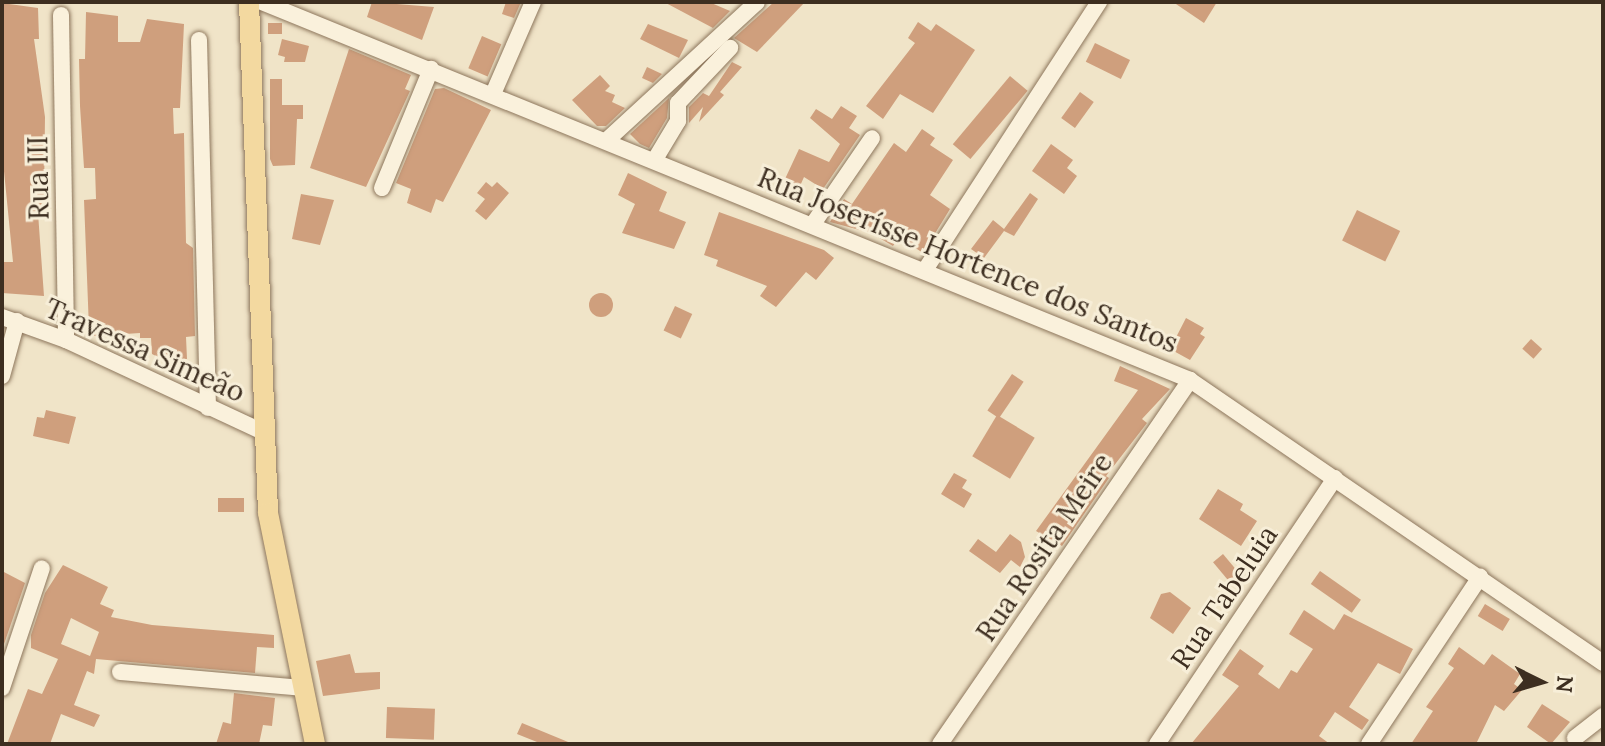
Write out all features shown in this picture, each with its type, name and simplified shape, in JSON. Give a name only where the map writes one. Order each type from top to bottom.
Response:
[{"type":"main road","points":[[249,2],[271,535],[315,744]]},
{"type":"street","name":"Rua Joserísse Hortence dos Santos","points":[[262,2],[1190,380],[1603,663]]},
{"type":"street","points":[[493,94],[533,2]]},
{"type":"street","points":[[606,141],[757,2]]},
{"type":"street","points":[[925,270],[1099,2]]},
{"type":"street","name":"Rua III","points":[[61,15],[66,340]]},
{"type":"street","points":[[199,40],[208,408]]},
{"type":"street","points":[[654,161],[678,121],[678,103],[730,48]]},
{"type":"street","points":[[382,188],[431,69]]},
{"type":"street","points":[[813,224],[872,138]]},
{"type":"street","name":"Travessa Simeão","points":[[9,319],[66,340],[265,433]]},
{"type":"street","points":[[2,376],[9,319]]},
{"type":"street","name":"Rua Rosita Meire","points":[[940,744],[1190,380]]},
{"type":"street","name":"Rua Tabeluia","points":[[1157,744],[1335,478]]},
{"type":"street","points":[[2,688],[42,568]]},
{"type":"street","points":[[1369,744],[1480,577]]},
{"type":"street","points":[[120,672],[302,688]]},
{"type":"street","points":[[1575,738],[1603,716]]},
{"type":"building","points":[[372,2],[434,7],[422,40],[367,17]]},
{"type":"building","points":[[506,2],[521,2],[514,18],[502,14]]},
{"type":"building","points":[[664,2],[709,2],[730,11],[713,28]]},
{"type":"building","points":[[774,2],[805,2],[757,52],[734,38]]},
{"type":"building","points":[[1173,2],[1217,2],[1204,23]]},
{"type":"building","points":[[2,3],[38,8],[39,39],[34,39],[45,117],[44,197],[38,213],[44,296],[2,293],[2,262],[13,262],[2,151]]},
{"type":"building","points":[[86,12],[118,16],[118,42],[140,42],[147,19],[184,24],[180,108],[173,108],[174,134],[184,133],[186,243],[193,248],[195,336],[186,337],[187,359],[152,354],[151,338],[140,338],[140,333],[94,336],[89,329],[84,200],[96,199],[95,168],[84,168],[80,106],[79,59],[85,59]]},
{"type":"building","points":[[918,22],[931,31],[936,24],[975,50],[933,113],[900,94],[883,119],[866,106],[915,43],[908,38]]},
{"type":"building","points":[[268,23],[282,23],[282,34],[268,34]]},
{"type":"building","points":[[648,24],[688,40],[679,58],[640,39]]},
{"type":"building","points":[[482,36],[501,44],[488,76],[468,68]]},
{"type":"building","points":[[282,39],[309,46],[305,62],[284,62],[285,57],[278,55]]},
{"type":"building","points":[[1095,43],[1130,60],[1121,79],[1086,62]]},
{"type":"building","points":[[349,49],[411,75],[405,89],[410,91],[366,187],[310,168]]},
{"type":"building","points":[[732,62],[742,67],[720,92],[724,95],[699,122],[703,107],[689,123],[689,107],[703,93],[709,96]]},
{"type":"building","points":[[647,67],[662,74],[653,83],[642,78]]},
{"type":"building","points":[[600,75],[610,86],[605,91],[615,95],[612,102],[625,108],[606,126],[597,126],[572,100]]},
{"type":"building","points":[[1010,76],[1028,91],[970,159],[953,144]]},
{"type":"building","points":[[270,79],[282,79],[282,105],[303,105],[303,119],[297,119],[295,165],[273,166],[270,159]]},
{"type":"building","points":[[444,88],[491,110],[443,202],[436,199],[431,213],[407,203],[411,189],[396,183],[435,89]]},
{"type":"building","points":[[1080,92],[1094,102],[1075,128],[1061,118]]},
{"type":"building","points":[[669,98],[667,118],[649,148],[640,144],[630,134]]},
{"type":"building","points":[[841,106],[857,116],[849,128],[860,135],[823,189],[804,177],[800,186],[785,179],[799,149],[829,162],[840,144],[810,118],[816,109],[832,119]]},
{"type":"building","points":[[922,129],[935,138],[930,145],[953,160],[930,195],[950,209],[923,253],[899,237],[893,246],[871,233],[830,222],[844,199],[852,204],[894,143],[906,152]]},
{"type":"building","points":[[1051,144],[1073,160],[1067,168],[1077,176],[1064,194],[1032,171]]},
{"type":"building","points":[[628,173],[667,192],[659,211],[686,222],[674,249],[622,233],[635,204],[618,195]]},
{"type":"building","points":[[486,182],[492,187],[497,182],[509,193],[486,220],[475,211],[485,199],[477,193]]},
{"type":"building","points":[[1030,193],[1038,199],[1014,236],[1004,231],[984,258],[971,249],[993,220],[1004,229]]},
{"type":"building","points":[[301,194],[334,200],[320,245],[292,239]]},
{"type":"building","points":[[1357,210],[1400,231],[1385,262],[1342,241]]},
{"type":"building","points":[[719,212],[824,250],[834,258],[816,280],[806,272],[776,307],[760,296],[767,286],[716,266],[718,260],[704,255]]},
{"type":"building","points":[[601,293],[612,300],[613,305],[606,316],[601,317],[590,310],[589,305],[596,294]]},
{"type":"building","points":[[675,306],[692,314],[681,339],[664,330]]},
{"type":"building","points":[[1186,318],[1204,328],[1200,334],[1205,337],[1190,360],[1170,349]]},
{"type":"building","points":[[1531,339],[1542,349],[1533,359],[1522,349]]},
{"type":"building","points":[[1120,366],[1170,389],[1142,419],[1147,423],[1106,476],[1109,478],[1062,546],[1036,531],[1138,390],[1114,381]]},
{"type":"building","points":[[1012,374],[1024,382],[999,418],[987,410]]},
{"type":"building","points":[[46,410],[76,417],[69,444],[33,436],[37,417],[44,418]]},
{"type":"building","points":[[997,415],[1035,438],[1010,479],[972,456]]},
{"type":"building","points":[[954,473],[967,480],[962,488],[972,494],[964,508],[941,494]]},
{"type":"building","points":[[1218,489],[1243,504],[1240,510],[1257,521],[1241,546],[1199,519]]},
{"type":"building","points":[[218,498],[244,498],[244,512],[218,512]]},
{"type":"building","points":[[1010,534],[1021,542],[1025,557],[1020,567],[1011,560],[1000,573],[969,551],[978,539],[996,552]]},
{"type":"building","points":[[1223,554],[1242,577],[1232,585],[1213,562]]},
{"type":"building","points":[[63,565],[108,587],[100,604],[114,610],[111,617],[152,625],[274,635],[274,648],[257,647],[255,673],[96,659],[94,674],[87,671],[74,705],[100,715],[94,727],[61,714],[50,744],[7,744],[28,689],[42,694],[58,659],[31,648],[31,635],[45,593]],"holes":[[[71,618],[99,632],[90,656],[61,644]]]},
{"type":"building","points":[[2,571],[25,583],[2,650]]},
{"type":"building","points":[[1320,571],[1361,600],[1352,613],[1311,584]]},
{"type":"building","points":[[1170,592],[1191,608],[1173,634],[1150,618],[1161,594]]},
{"type":"building","points":[[1485,604],[1510,619],[1503,631],[1478,616]]},
{"type":"building","points":[[1304,610],[1334,630],[1344,614],[1413,649],[1400,674],[1378,663],[1349,707],[1369,720],[1362,730],[1335,712],[1319,736],[1330,744],[1191,744],[1239,686],[1222,675],[1240,649],[1264,666],[1258,674],[1279,689],[1291,670],[1297,673],[1313,649],[1289,634]]},
{"type":"building","points":[[1459,647],[1484,665],[1492,654],[1520,674],[1514,684],[1522,690],[1504,711],[1495,705],[1476,744],[1411,744],[1433,711],[1426,707],[1454,668],[1448,664]]},
{"type":"building","points":[[350,654],[355,673],[380,672],[380,689],[323,696],[316,661]]},
{"type":"building","points":[[234,693],[275,698],[272,726],[263,725],[259,744],[216,744],[223,722],[231,724]]},
{"type":"building","points":[[1542,704],[1570,722],[1551,744],[1527,727]]},
{"type":"building","points":[[387,707],[435,709],[434,740],[386,738]]},
{"type":"building","points":[[522,723],[573,744],[542,744],[517,734]]}]
